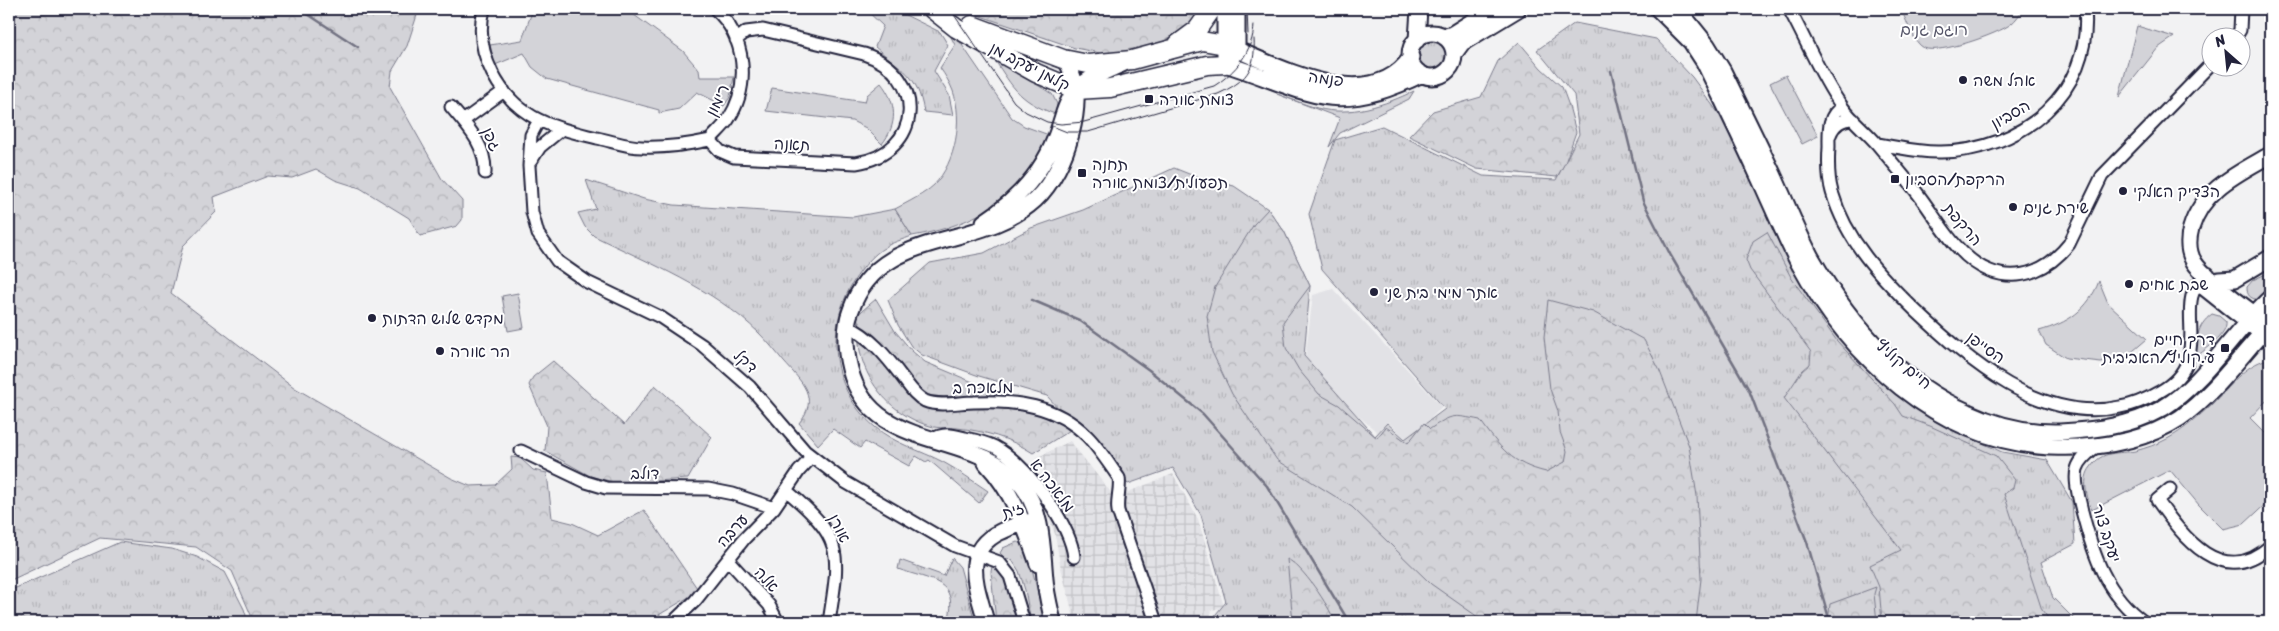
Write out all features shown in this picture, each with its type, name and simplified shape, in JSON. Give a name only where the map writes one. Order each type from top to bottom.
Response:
[{"type":"main road","name":"קלמן יעקב מן","points":[[932,9],[956,28],[1036,73],[1076,90],[1110,88],[1206,64],[1225,64]]},
{"type":"main road","name":"קלמן יעקב מן","points":[[941,9],[992,33],[1066,60],[1100,64],[1132,60],[1202,41],[1231,48]]},
{"type":"main road","points":[[1166,50],[1192,35],[1212,9]]},
{"type":"main road","points":[[1225,9],[1231,48]]},
{"type":"main road","points":[[1225,64],[1231,48],[1237,9]]},
{"type":"main road","points":[[1420,9],[1427,24],[1450,42],[1454,54]]},
{"type":"main road","points":[[1420,9],[1417,40],[1412,48],[1411,57],[1415,68],[1422,74],[1435,76],[1445,72],[1452,65],[1454,54],[1462,43],[1518,9]]},
{"type":"main road","points":[[1417,40],[1426,35],[1454,33],[1492,9]]},
{"type":"main road","name":"חיים קוליץ","points":[[1658,9],[1691,42],[1704,62],[1798,262],[1829,311],[1862,353],[1908,393],[1946,418],[1974,430],[2017,443],[2071,448],[2111,444],[2147,434],[2179,418],[2208,394],[2268,330]]},
{"type":"main road","name":"חיים קוליץ","points":[[1678,9],[1707,45],[1723,71],[1810,255],[1841,303],[1873,343],[1892,362],[1917,382],[1952,405],[1999,424],[2041,432],[2097,429],[2122,425],[2154,413],[2177,397],[2270,298]]},
{"type":"main road","name":"פנמה","points":[[1231,48],[1312,80],[1340,85],[1362,84],[1384,78],[1399,69],[1411,57]]},
{"type":"main road","points":[[1066,60],[1072,73],[1076,90]]},
{"type":"main road","points":[[1029,524],[1031,501],[1017,481],[998,464],[977,453],[932,440],[895,426],[872,410],[856,385],[847,357],[847,326],[856,297],[869,276],[878,268],[907,251],[959,236],[995,214],[1031,182],[1052,148],[1067,104],[1076,90],[1092,78],[1132,60]]},
{"type":"main road","name":"פנמה","points":[[1225,64],[1301,92],[1334,99],[1358,98],[1375,94],[1422,74]]},
{"type":"main road","points":[[2268,330],[2209,282],[2194,262],[2189,242],[2194,220],[2208,196],[2227,180],[2270,155]]},
{"type":"main road","points":[[2209,282],[2235,279],[2270,258]]},
{"type":"main road","points":[[2240,303],[2238,287],[2242,277],[2252,269]]},
{"type":"main road","points":[[2209,282],[2240,303],[2251,318]]},
{"type":"main road","points":[[977,453],[1008,490],[1042,544],[1045,582],[1053,622]]},
{"type":"main road","points":[[997,534],[1008,516],[1008,490]]},
{"type":"main road","name":"זית","points":[[981,556],[986,541],[997,534],[1029,524]]},
{"type":"main road","name":"זית","points":[[981,556],[1029,524]]},
{"type":"main road","points":[[981,556],[982,606],[986,622]]},
{"type":"street","points":[[484,9],[481,31],[483,47],[494,76],[504,91],[524,111],[539,120],[562,129],[640,147],[679,146],[710,140]]},
{"type":"street","points":[[715,9],[727,22],[736,40]]},
{"type":"street","points":[[1789,9],[1842,107]]},
{"type":"street","name":"הסביון","points":[[1877,144],[1910,150],[1940,152],[1972,149],[1997,141],[2040,117],[2066,91],[2075,73],[2085,38],[2085,9]]},
{"type":"street","points":[[2240,28],[2241,9]]},
{"type":"street","name":"תאנה","points":[[710,140],[723,154],[737,158],[856,163],[872,159],[887,151],[900,138],[907,122],[909,104],[902,81],[892,69],[872,56],[763,30],[746,32],[736,40]]},
{"type":"street","name":"רימון","points":[[710,140],[729,119],[740,94],[742,64],[736,40]]},
{"type":"street","name":"הרקפת","points":[[1842,107],[1877,144],[1968,256],[1983,268],[1998,274],[2025,274],[2046,266],[2062,252],[2069,244],[2102,176],[2202,73]]},
{"type":"street","name":"גפן","points":[[463,121],[504,91]]},
{"type":"street","name":"גפן","points":[[451,107],[477,139],[483,151],[485,173]]},
{"type":"street","name":"הסייפן","points":[[1842,107],[1834,113],[1830,122],[1828,170],[1832,190],[1840,213],[1864,256],[1884,280],[1946,340],[1979,365],[2021,390],[2060,404],[2095,410],[2122,407],[2138,402],[2167,388],[2186,369],[2190,358],[2190,309],[2192,296],[2197,284],[2209,282]]},
{"type":"street","name":"הסייפן","points":[[1829,142],[1835,125],[1844,120],[1853,119]]},
{"type":"street","name":"דקל","points":[[539,120],[531,135],[529,165],[530,201],[534,224],[543,244],[557,261],[586,282],[660,316],[702,345],[750,387],[812,457],[845,482],[955,546],[999,562],[1010,576],[1024,622]]},
{"type":"street","points":[[529,165],[540,147],[562,129]]},
{"type":"street","name":"מלאכה ב","points":[[847,326],[857,330],[874,345],[914,392],[926,401],[942,403],[1017,402],[1039,407],[1060,416],[1087,436],[1119,478],[1121,485],[1116,500],[1118,511],[1156,622]]},
{"type":"street","name":"מלאכה א","points":[[932,440],[939,435],[962,437],[994,446],[1011,459],[1032,479],[1066,530],[1073,547],[1074,557]]},
{"type":"street","name":"יעקב צור","points":[[2097,446],[2081,461],[2076,477],[2091,546],[2097,563],[2120,601],[2144,622]]},
{"type":"street","name":"דולב","points":[[521,451],[586,482],[606,488],[708,489],[733,494],[774,508]]},
{"type":"street","name":"ערבה","points":[[673,622],[692,606],[744,539],[774,508],[799,471],[812,457]]},
{"type":"street","points":[[2170,489],[2157,500],[2181,533],[2206,555],[2227,562],[2242,560],[2254,556],[2270,546]]},
{"type":"street","name":"אורן","points":[[787,491],[817,518],[832,542],[836,573],[829,622]]},
{"type":"street","name":"אלה","points":[[728,560],[769,605],[778,622]]},
{"type":"shaded area","points":[[1333,289],[1442,407],[1408,441],[1388,422],[1377,432],[1314,378],[1305,359],[1313,295]]},
{"type":"shaded area","points":[[1070,441],[1113,495],[1128,492],[1173,474],[1198,519],[1224,607],[1212,610],[1209,622],[1075,622],[1060,564],[1055,534],[1048,516],[1052,484],[1036,458]]},
{"type":"green space","points":[[9,9],[419,9],[407,46],[392,71],[390,87],[442,179],[462,201],[462,220],[457,226],[420,236],[409,218],[360,188],[335,180],[316,169],[292,178],[268,176],[214,197],[216,212],[183,246],[171,293],[295,388],[451,478],[470,486],[495,485],[512,469],[511,457],[520,458],[533,470],[547,473],[552,518],[572,523],[598,535],[644,510],[699,591],[647,622],[254,622],[232,571],[196,547],[100,538],[9,581]]},
{"type":"green space","points":[[533,9],[626,9],[683,51],[699,70],[700,77],[734,77],[730,97],[724,106],[697,92],[679,109],[659,113],[659,110],[547,79],[532,67],[524,53],[495,65],[490,45],[522,40]]},
{"type":"green space","points":[[865,9],[893,9],[940,32],[948,45],[934,71],[949,95],[953,115],[924,112],[921,99],[913,81],[901,68],[875,47],[883,26]]},
{"type":"green space","points":[[965,9],[1202,9],[1199,15],[1182,30],[1156,46],[1110,55],[1075,48]]},
{"type":"green space","name":"רוגם גנים","points":[[1907,9],[2023,9],[2011,24],[1994,33],[1955,46],[1932,49],[1924,48],[1914,37],[1902,12]]},
{"type":"green space","points":[[1575,23],[1656,39],[1692,77],[1727,125],[1845,342],[1896,395],[1947,427],[2002,452],[2047,460],[2072,502],[2075,544],[2041,562],[2053,598],[2077,622],[1213,622],[1216,614],[1226,602],[1201,515],[1173,468],[1128,484],[1047,396],[979,376],[922,355],[911,346],[898,325],[888,300],[930,263],[984,253],[1031,228],[1083,210],[1174,168],[1194,176],[1234,186],[1268,209],[1284,231],[1310,286],[1304,356],[1375,436],[1387,423],[1405,439],[1445,409],[1322,269],[1309,214],[1335,140],[1382,126],[1483,176],[1556,180],[1579,134],[1574,95],[1537,50]]},
{"type":"green space","points":[[2137,26],[2174,37],[2158,48],[2119,97]]},
{"type":"green space","points":[[951,37],[960,42],[1012,118],[1024,126],[1049,135],[1036,164],[1025,179],[997,204],[965,221],[912,236],[895,209],[920,195],[934,185],[942,176],[948,165],[955,140],[957,127],[956,102],[946,76],[940,68],[955,45]]},
{"type":"green space","points":[[1432,38],[1439,39],[1444,43],[1448,48],[1448,62],[1444,67],[1439,71],[1432,72],[1425,71],[1420,67],[1416,62],[1415,55],[1416,48],[1420,43],[1425,39]]},
{"type":"green space","points":[[1519,42],[1541,68],[1562,87],[1569,106],[1576,132],[1565,163],[1557,177],[1477,169],[1409,136],[1433,111],[1481,97],[1498,61]]},
{"type":"green space","points":[[990,53],[1010,64],[1023,76],[1052,94],[1057,104],[1055,114],[1042,109],[1023,97],[1010,83]]},
{"type":"green space","points":[[1786,75],[1818,136],[1802,144],[1770,83]]},
{"type":"green space","points":[[881,83],[890,98],[894,114],[891,129],[882,144],[866,128],[852,121],[766,111],[772,88],[865,102],[867,95]]},
{"type":"green space","points":[[1414,91],[1409,99],[1340,133],[1329,147],[1340,118],[1277,94],[1317,108],[1342,111],[1379,105]]},
{"type":"green space","points":[[586,180],[644,199],[674,205],[853,217],[895,209],[912,236],[890,244],[877,253],[860,272],[848,291],[841,311],[837,332],[836,353],[840,373],[848,393],[859,411],[875,427],[899,442],[949,465],[988,491],[979,503],[929,460],[926,462],[916,456],[909,466],[865,442],[860,448],[833,429],[818,445],[799,423],[808,406],[808,398],[802,383],[759,333],[741,317],[702,290],[594,236],[585,227],[578,213],[596,209]]},
{"type":"green space","points":[[1268,209],[1284,231],[1310,286],[1283,322],[1286,348],[1299,370],[1319,394],[1339,405],[1377,438],[1386,427],[1408,443],[1424,423],[1430,429],[1444,420],[1459,416],[1480,420],[1501,447],[1515,459],[1534,469],[1546,472],[1565,462],[1567,451],[1560,432],[1558,411],[1550,389],[1544,337],[1548,300],[1593,312],[1644,340],[1659,369],[1689,446],[1697,496],[1701,579],[1696,622],[1485,622],[1431,584],[1352,507],[1277,460],[1232,394],[1212,352],[1207,316],[1215,287],[1254,224]]},
{"type":"green space","points":[[1767,232],[1792,279],[1837,341],[1895,404],[1903,416],[1996,456],[2015,480],[2013,488],[2004,494],[2042,610],[2051,622],[1882,622],[1879,587],[1870,565],[1901,550],[1784,398],[1802,371],[1810,364],[1811,352],[1750,270],[1746,260],[1753,241]]},
{"type":"green space","points":[[2270,272],[2270,294],[2258,300],[2248,295],[2247,287],[2253,280]]},
{"type":"green space","points":[[2099,281],[2108,303],[2147,339],[2126,357],[2101,362],[2066,358],[2046,345],[2039,331],[2059,324],[2076,314],[2089,300]]},
{"type":"green space","points":[[518,293],[524,328],[508,331],[502,296]]},
{"type":"green space","points":[[876,299],[895,331],[912,351],[925,362],[987,388],[1020,407],[1049,415],[1072,429],[1033,453],[1015,443],[987,433],[967,429],[933,427],[914,420],[899,411],[886,400],[875,386],[867,371],[861,355],[860,321],[843,327]]},
{"type":"green space","points":[[2212,314],[2219,316],[2226,322],[2226,327],[2220,337],[2196,357],[2198,333],[2203,323]]},
{"type":"green space","points":[[2268,359],[2270,360],[2270,400],[2265,402],[2250,418],[2270,438],[2270,500],[2244,524],[2223,529],[2199,505],[2170,470],[2092,510],[2087,494],[2086,477],[2095,462],[2105,455],[2135,451],[2160,443],[2201,414],[2244,371]]},
{"type":"green space","points":[[553,361],[624,425],[655,385],[712,437],[688,479],[619,483],[592,477],[545,451],[547,426],[529,385],[533,377]]},
{"type":"green space","points":[[120,542],[172,549],[197,557],[225,572],[244,609],[248,622],[9,622],[9,591]]},
{"type":"green space","points":[[1017,542],[1025,545],[1027,548],[1045,622],[1031,622],[1019,571],[1012,560],[1006,559],[1000,553],[1003,548]]},
{"type":"green space","points":[[952,558],[960,567],[975,622],[948,622],[951,608],[950,597],[946,589],[931,580],[898,569],[900,560],[944,576]]},
{"type":"green space","points":[[1287,559],[1307,577],[1327,606],[1335,622],[1293,622]]},
{"type":"green space","points":[[993,561],[1005,572],[1011,601],[1019,622],[996,622],[991,572]]},
{"type":"green space","points":[[1876,587],[1874,594],[1877,622],[1828,622],[1830,604]]},
{"type":"waterway","points":[[300,9],[358,47]]},
{"type":"waterway","points":[[1611,71],[1643,201],[1671,256],[1749,390],[1807,542],[1830,622]]},
{"type":"waterway","points":[[1032,300],[1079,320],[1149,370],[1203,414],[1267,486],[1349,622]]},
{"type":"tram line","points":[[950,9],[1014,102],[1026,112],[1047,122],[1061,124],[1084,122],[1214,86],[1242,60],[1250,44],[1254,25]]},
{"type":"tram line","points":[[1247,9],[1248,34]]},
{"type":"tram line","points":[[1052,126],[1067,132],[1088,132],[1218,94],[1236,84],[1251,67],[1254,39]]},
{"type":"place","name":"אהל משה","points":[[1963,80]]},
{"type":"place","name":"צומת אורה","points":[[1149,99]]},
{"type":"place","name":"תחנה תפעולית/צומת אורה","points":[[1082,173]]},
{"type":"place","name":"הרקפת/הסביון","points":[[1895,179]]},
{"type":"place","name":"הצדיק האלקי","points":[[2123,191]]},
{"type":"place","name":"שירת גנים","points":[[2013,207]]},
{"type":"place","name":"שבת אחים","points":[[2129,284]]},
{"type":"place","name":"אתר מימי בית שני","points":[[1374,292]]},
{"type":"place","name":"מקדש שלוש הדתות","points":[[372,318]]},
{"type":"place","name":"דרך חיים ע.קוליץ/האביבית","points":[[2225,348]]},
{"type":"place","name":"הר אורה","points":[[440,351]]}]
